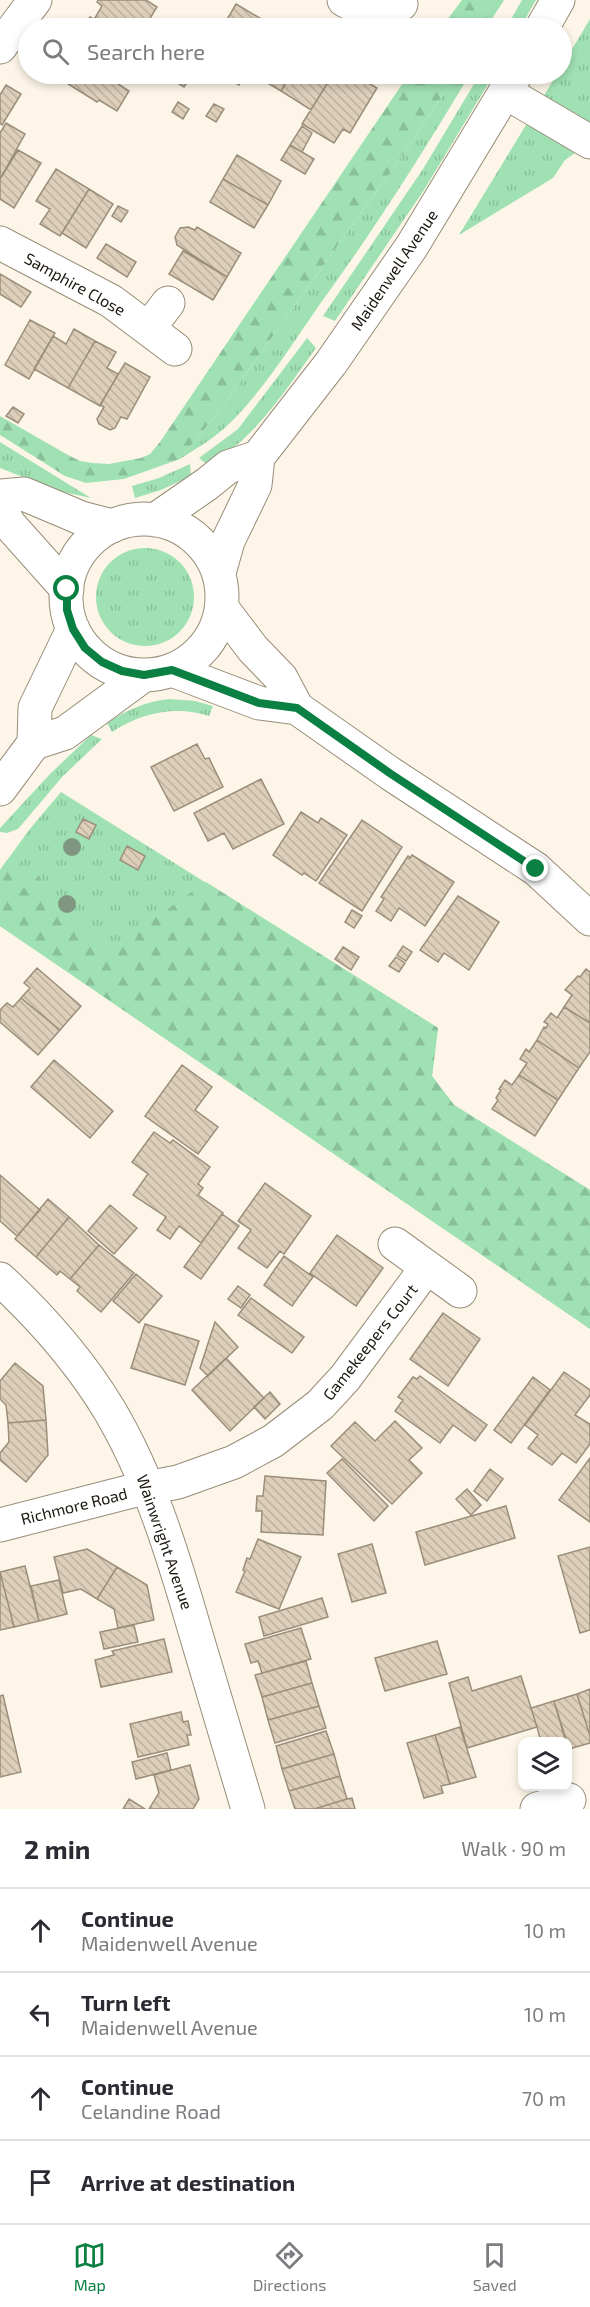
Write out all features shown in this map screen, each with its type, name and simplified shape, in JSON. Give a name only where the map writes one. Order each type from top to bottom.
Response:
[{"type":"street","points":[[22,18],[35,0]]},
{"type":"street","points":[[548,18],[558,0]]},
{"type":"street","points":[[0,47],[18,23]]},
{"type":"street","name":"Maidenwell Avenue","points":[[258,457],[331,363],[407,254],[509,84]]},
{"type":"street","points":[[511,84],[590,142]]},
{"type":"street","name":"Samphire Close","points":[[0,243],[94,291],[158,316],[175,349]]},
{"type":"street","points":[[155,520],[228,467],[258,457],[255,485],[228,541],[219,573]]},
{"type":"street","points":[[0,496],[24,494],[81,518],[112,526]]},
{"type":"street","points":[[0,504],[8,523],[67,589]]},
{"type":"street","points":[[34,743],[65,733],[158,672],[190,659],[205,646],[216,628],[222,608],[222,590],[219,573],[213,559],[194,537],[182,529],[155,520],[140,519],[112,526],[98,534],[81,552],[70,573],[67,610],[73,629],[85,648],[102,662],[122,671],[158,672],[259,703],[297,708]]},
{"type":"street","points":[[222,608],[254,649],[281,678],[297,708],[391,774],[536,869],[590,919]]},
{"type":"street","points":[[0,789],[34,743],[35,708],[73,629]]},
{"type":"street","name":"Gamekeepers Court","points":[[395,1244],[460,1291]]},
{"type":"street","name":"Gamekeepers Court","points":[[149,1489],[178,1482],[234,1462],[273,1441],[300,1421],[320,1405],[345,1378],[427,1268]]},
{"type":"street","name":"Wainwright Avenue","points":[[0,1279],[48,1326],[86,1374],[118,1425],[149,1489],[172,1552],[248,1809]]},
{"type":"street","name":"Richmore Road","points":[[0,1525],[149,1489]]},
{"type":"street","points":[[537,1809],[569,1800]]},
{"type":"green space","points":[[462,0],[504,0],[492,18],[448,18]]},
{"type":"green space","points":[[522,0],[536,0],[526,18],[512,18]]},
{"type":"green space","points":[[590,19],[590,143],[565,160],[553,178],[459,235],[551,84],[572,84],[572,49]]},
{"type":"green space","points":[[402,84],[449,84],[411,143],[220,410],[180,459],[124,479],[86,483],[65,476],[0,435],[0,416],[80,461],[109,464],[141,458],[150,454]]},
{"type":"green space","points":[[449,84],[464,84],[379,220],[254,397],[229,424],[180,459],[220,410],[411,143]]},
{"type":"green space","points":[[474,84],[488,84],[424,190],[335,321],[323,316],[423,169]]},
{"type":"green space","points":[[307,338],[316,348],[256,427],[209,466],[199,458],[238,429]]},
{"type":"green space","points":[[0,442],[91,498],[58,491],[0,468]]},
{"type":"green space","points":[[190,464],[191,476],[161,490],[135,498],[132,486],[159,478]]},
{"type":"green space","points":[[145,548],[155,549],[172,556],[186,570],[193,587],[193,607],[186,624],[172,638],[155,645],[145,646],[135,645],[118,638],[104,624],[97,607],[96,597],[97,587],[104,570],[118,556],[135,549]]},
{"type":"green space","points":[[170,699],[195,701],[213,706],[209,716],[171,711],[146,716],[112,732],[107,723],[137,707]]},
{"type":"green space","points":[[91,735],[102,739],[63,776],[18,829],[7,833],[0,832],[0,828],[50,774]]},
{"type":"green space","points":[[61,792],[438,1028],[432,1076],[454,1105],[590,1190],[590,1329],[0,926],[0,870]]},
{"type":"green space","points":[[7,860],[35,870],[54,908],[110,950],[206,882],[438,1028],[432,1076],[454,1105],[590,1190],[590,1328],[0,926],[0,870]]},
{"type":"building","points":[[98,0],[146,0],[157,7],[150,18],[95,18],[102,6],[97,2]]},
{"type":"building","points":[[236,4],[260,18],[228,18]]},
{"type":"building","points":[[68,84],[118,84],[129,91],[117,111],[99,100],[97,102]]},
{"type":"building","points":[[269,84],[285,84],[281,91]]},
{"type":"building","points":[[285,84],[327,84],[311,110],[281,91]]},
{"type":"building","points":[[327,84],[370,84],[377,88],[350,133],[343,129],[334,143],[302,124]]},
{"type":"building","points":[[6,85],[21,94],[2,125],[0,123],[0,95]]},
{"type":"building","points":[[178,102],[189,109],[183,119],[172,112]]},
{"type":"building","points":[[214,104],[224,109],[216,122],[206,116]]},
{"type":"building","points":[[6,123],[25,134],[0,179],[0,133]]},
{"type":"building","points":[[302,126],[312,133],[302,152],[290,145]]},
{"type":"building","points":[[290,145],[314,159],[305,174],[281,160]]},
{"type":"building","points":[[18,150],[41,163],[14,208],[0,199],[0,179]]},
{"type":"building","points":[[237,155],[281,181],[268,205],[223,179]]},
{"type":"building","points":[[56,169],[89,189],[60,236],[40,224],[50,209],[36,201]]},
{"type":"building","points":[[223,179],[268,205],[254,228],[210,202]]},
{"type":"building","points":[[89,189],[113,204],[86,248],[62,233]]},
{"type":"building","points":[[118,206],[128,211],[121,222],[112,216]]},
{"type":"building","points":[[188,227],[195,230],[197,227],[241,253],[227,277],[177,245],[175,237],[180,228]]},
{"type":"building","points":[[106,244],[136,262],[127,277],[97,258]]},
{"type":"building","points":[[183,251],[227,277],[213,300],[169,274]]},
{"type":"building","points":[[0,274],[31,292],[21,307],[0,294]]},
{"type":"building","points":[[30,320],[55,333],[29,379],[5,365]]},
{"type":"building","points":[[74,329],[95,341],[68,388],[34,369],[53,336],[66,344]]},
{"type":"building","points":[[95,341],[116,352],[107,368],[118,374],[100,406],[68,388]]},
{"type":"building","points":[[125,363],[150,377],[127,419],[121,417],[115,428],[110,430],[99,424],[97,419],[104,407],[100,405]]},
{"type":"building","points":[[13,407],[24,414],[18,423],[6,416]]},
{"type":"building","points":[[197,744],[205,759],[209,758],[223,787],[174,811],[151,767]]},
{"type":"building","points":[[261,779],[284,824],[233,849],[224,833],[208,841],[194,813]]},
{"type":"building","points":[[301,812],[318,823],[321,818],[347,835],[316,881],[304,873],[302,875],[273,855]]},
{"type":"building","points":[[83,819],[96,825],[89,839],[76,832]]},
{"type":"building","points":[[362,820],[402,847],[362,911],[319,883]]},
{"type":"building","points":[[127,846],[145,856],[138,870],[120,860]]},
{"type":"building","points":[[412,855],[454,882],[425,926],[399,908],[391,921],[376,911],[384,899],[381,897],[408,856],[410,858]]},
{"type":"building","points":[[458,896],[499,922],[469,970],[444,953],[438,962],[420,950]]},
{"type":"building","points":[[352,910],[362,916],[354,928],[345,922]]},
{"type":"building","points":[[403,946],[412,952],[406,961],[397,955]]},
{"type":"building","points":[[343,947],[359,957],[351,970],[335,959]]},
{"type":"building","points":[[396,957],[405,963],[399,972],[389,966]]},
{"type":"building","points":[[37,968],[81,1006],[60,1030],[21,998],[30,988],[24,983]]},
{"type":"building","points":[[586,969],[590,972],[590,1023],[564,1007],[572,995],[565,990]]},
{"type":"building","points":[[21,998],[60,1030],[38,1055],[0,1022],[0,1010],[7,1003],[13,1007]]},
{"type":"building","points":[[564,1007],[590,1023],[590,1052],[579,1068],[537,1040],[544,1027],[546,1028],[548,1024],[544,1022],[551,1013],[557,1018]]},
{"type":"building","points":[[537,1040],[579,1068],[558,1100],[519,1075],[527,1063],[520,1059],[526,1049],[529,1052]]},
{"type":"building","points":[[54,1060],[113,1111],[90,1138],[31,1087]]},
{"type":"building","points":[[182,1065],[212,1087],[195,1110],[218,1127],[198,1154],[145,1116]]},
{"type":"building","points":[[519,1075],[558,1100],[535,1136],[492,1109],[505,1080],[512,1085]]},
{"type":"building","points":[[154,1132],[170,1143],[173,1140],[210,1167],[198,1184],[203,1188],[198,1195],[223,1213],[201,1243],[179,1226],[170,1239],[157,1230],[166,1217],[133,1195],[148,1174],[132,1162]]},
{"type":"building","points":[[0,1175],[40,1210],[17,1236],[0,1221]]},
{"type":"building","points":[[265,1183],[311,1216],[284,1254],[280,1251],[267,1268],[238,1248],[251,1230],[238,1221]]},
{"type":"building","points":[[48,1199],[69,1217],[36,1257],[15,1239]]},
{"type":"building","points":[[110,1205],[137,1228],[114,1254],[88,1231]]},
{"type":"building","points":[[222,1214],[239,1226],[201,1279],[184,1267]]},
{"type":"building","points":[[69,1217],[99,1245],[70,1279],[60,1271],[57,1275],[36,1257]]},
{"type":"building","points":[[337,1235],[383,1268],[356,1306],[310,1273]]},
{"type":"building","points":[[99,1245],[134,1273],[101,1312],[77,1291],[80,1287],[70,1279]]},
{"type":"building","points":[[284,1256],[313,1277],[292,1306],[264,1285]]},
{"type":"building","points":[[136,1274],[162,1296],[139,1323],[113,1301]]},
{"type":"building","points":[[238,1286],[250,1295],[241,1308],[228,1299]]},
{"type":"building","points":[[251,1298],[304,1337],[292,1353],[238,1315]]},
{"type":"building","points":[[443,1313],[480,1339],[448,1386],[410,1359]]},
{"type":"building","points":[[215,1322],[238,1347],[208,1376],[200,1368]]},
{"type":"building","points":[[145,1324],[199,1341],[185,1385],[131,1368]]},
{"type":"building","points":[[226,1358],[264,1398],[230,1431],[192,1390]]},
{"type":"building","points":[[15,1363],[43,1386],[46,1420],[8,1423],[6,1405],[0,1399],[0,1381]]},
{"type":"building","points":[[564,1372],[590,1390],[590,1395],[575,1415],[590,1424],[590,1444],[576,1463],[562,1453],[552,1465],[528,1448],[538,1435],[525,1425]]},
{"type":"building","points":[[420,1376],[487,1425],[475,1441],[453,1425],[440,1443],[395,1411],[403,1400],[398,1397],[413,1377],[417,1379]]},
{"type":"building","points":[[533,1377],[550,1390],[511,1443],[494,1430]]},
{"type":"building","points":[[270,1392],[280,1404],[265,1419],[254,1407]]},
{"type":"building","points":[[46,1420],[48,1455],[26,1482],[0,1460],[0,1453],[9,1442],[8,1423]]},
{"type":"building","points":[[395,1421],[422,1448],[409,1460],[422,1473],[392,1504],[331,1446],[355,1422],[375,1441]]},
{"type":"building","points":[[590,1458],[590,1522],[559,1500]]},
{"type":"building","points":[[342,1459],[388,1506],[374,1521],[327,1473]]},
{"type":"building","points":[[490,1469],[503,1479],[487,1501],[474,1491]]},
{"type":"building","points":[[265,1476],[326,1481],[323,1535],[261,1532],[262,1511],[256,1511],[257,1496],[263,1496]]},
{"type":"building","points":[[467,1489],[481,1505],[471,1515],[456,1499]]},
{"type":"building","points":[[506,1506],[515,1538],[425,1565],[416,1532]]},
{"type":"building","points":[[258,1539],[301,1557],[279,1609],[236,1592],[245,1571],[243,1570],[247,1558],[250,1559]]},
{"type":"building","points":[[372,1544],[386,1593],[352,1602],[338,1554]]},
{"type":"building","points":[[590,1547],[590,1630],[580,1633],[558,1556]]},
{"type":"building","points":[[87,1549],[117,1567],[97,1599],[81,1589],[63,1593],[54,1557]]},
{"type":"building","points":[[25,1566],[39,1621],[14,1627],[0,1572]]},
{"type":"building","points":[[117,1567],[147,1585],[154,1620],[118,1628],[114,1609],[97,1599]]},
{"type":"building","points":[[0,1572],[14,1627],[0,1630]]},
{"type":"building","points":[[59,1580],[67,1614],[39,1621],[31,1586]]},
{"type":"building","points":[[322,1598],[328,1617],[264,1636],[259,1617]]},
{"type":"building","points":[[134,1625],[138,1642],[104,1649],[100,1632]]},
{"type":"building","points":[[301,1628],[311,1659],[262,1673],[258,1661],[251,1663],[245,1644]]},
{"type":"building","points":[[164,1639],[172,1672],[101,1687],[95,1660],[114,1655],[112,1651]]},
{"type":"building","points":[[437,1641],[447,1674],[385,1691],[375,1658]]},
{"type":"building","points":[[306,1661],[312,1683],[262,1697],[255,1675]]},
{"type":"building","points":[[521,1676],[537,1727],[467,1748],[449,1683],[468,1677],[472,1691]]},
{"type":"building","points":[[312,1683],[319,1706],[268,1720],[262,1697]]},
{"type":"building","points":[[590,1689],[590,1736],[577,1694]]},
{"type":"building","points":[[577,1694],[590,1743],[572,1748],[572,1737],[565,1737],[554,1701]]},
{"type":"building","points":[[3,1695],[21,1772],[0,1777],[0,1696]]},
{"type":"building","points":[[554,1701],[565,1737],[540,1737],[531,1708]]},
{"type":"building","points":[[319,1706],[326,1728],[275,1743],[268,1720]]},
{"type":"building","points":[[181,1712],[183,1722],[188,1721],[191,1735],[187,1735],[189,1745],[138,1757],[130,1724]]},
{"type":"building","points":[[460,1727],[476,1777],[450,1784],[435,1735]]},
{"type":"building","points":[[326,1731],[334,1754],[282,1769],[276,1746]]},
{"type":"building","points":[[435,1735],[450,1784],[441,1786],[443,1793],[424,1798],[407,1743]]},
{"type":"building","points":[[167,1753],[171,1770],[136,1779],[132,1762]]},
{"type":"building","points":[[334,1754],[340,1776],[289,1791],[282,1769]]},
{"type":"building","points":[[190,1765],[199,1799],[193,1809],[149,1809],[159,1793],[154,1775]]},
{"type":"building","points":[[340,1776],[347,1799],[314,1809],[295,1809],[289,1791]]},
{"type":"building","points":[[352,1798],[355,1809],[314,1809],[347,1799]]},
{"type":"building","points":[[129,1799],[145,1809],[123,1809]]},
{"type":"route","points":[[67,589],[67,610],[73,629],[85,648],[102,662],[122,671],[144,675],[172,670],[259,703],[297,708],[391,774],[536,869]]}]
